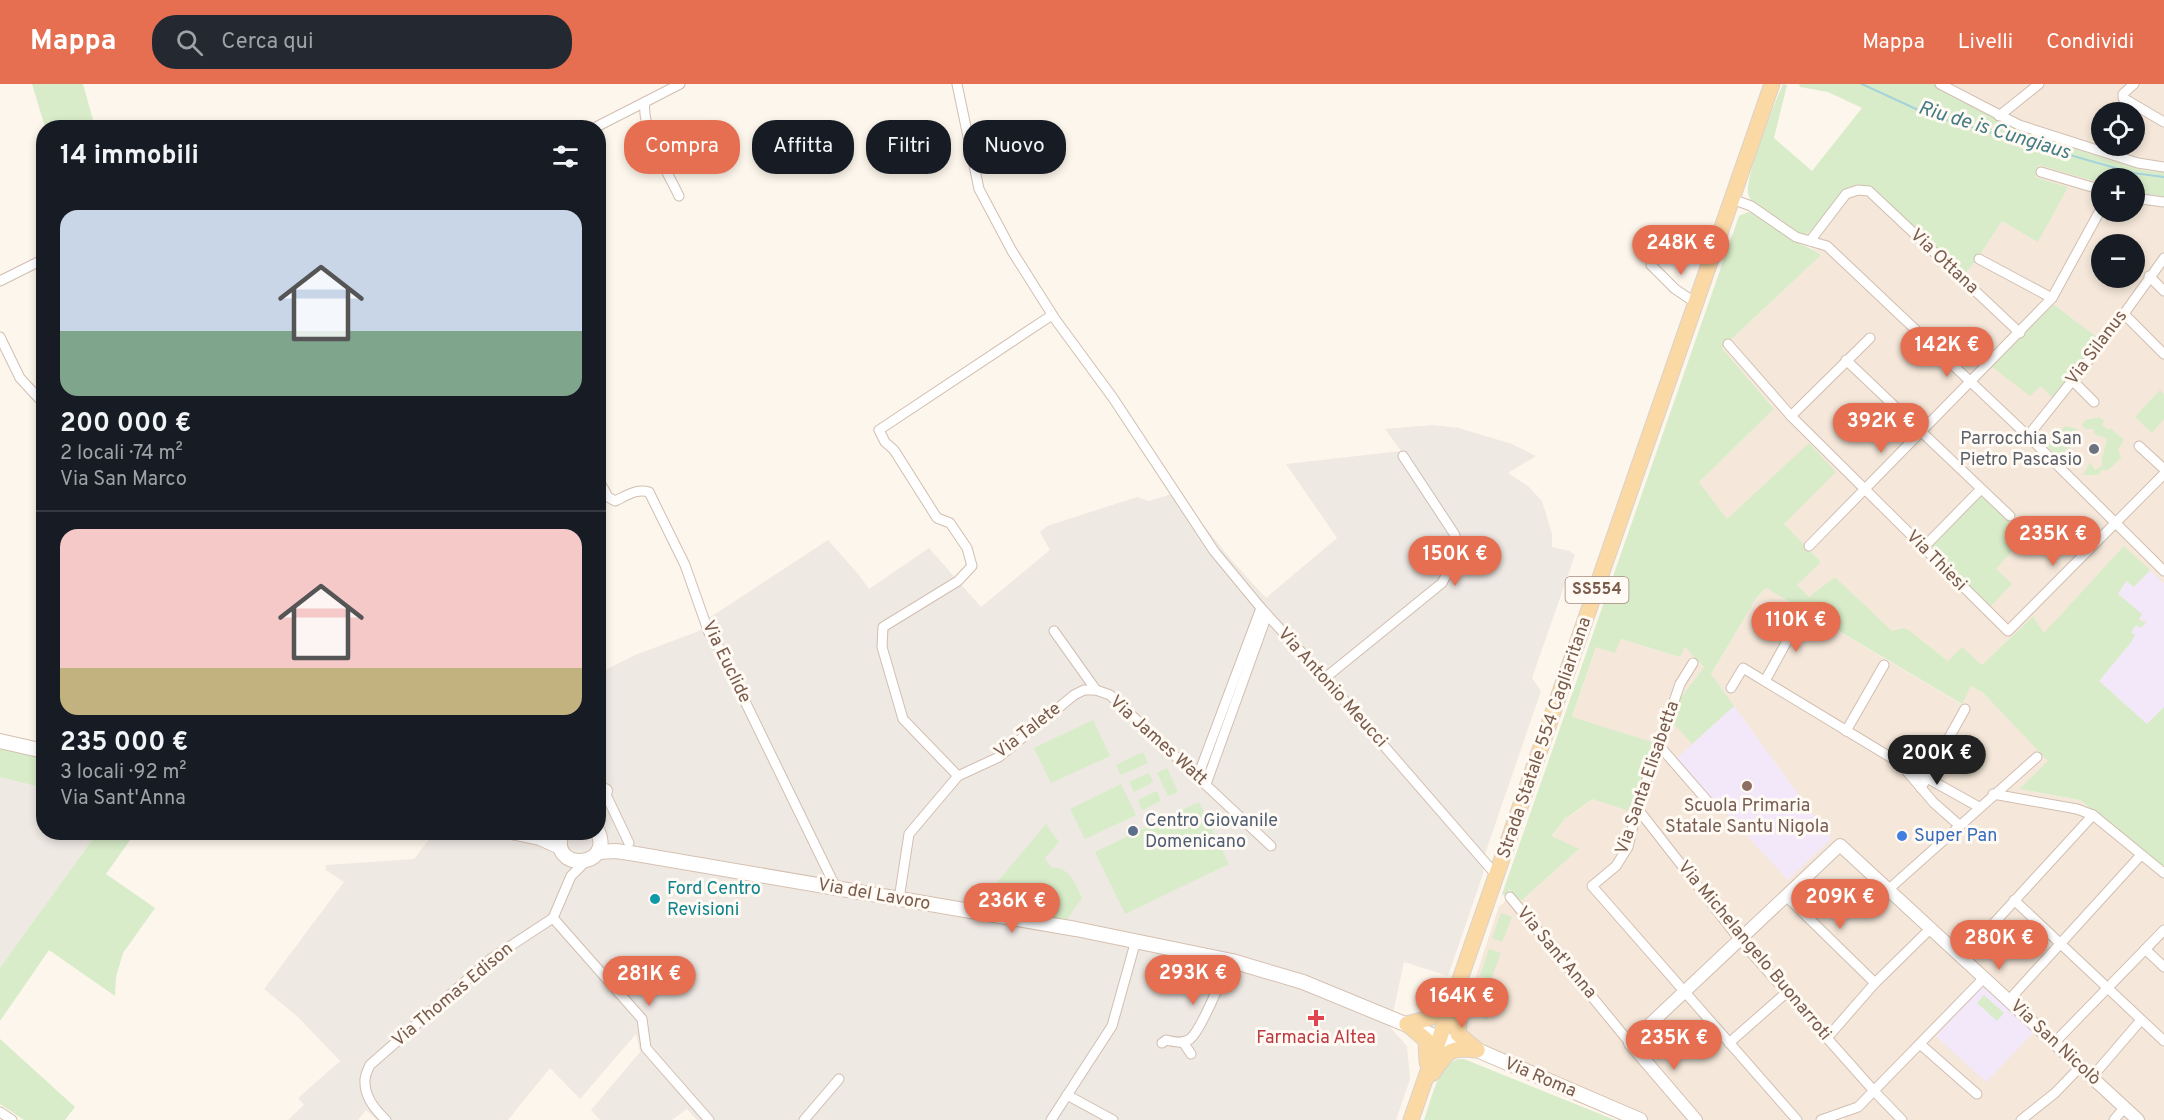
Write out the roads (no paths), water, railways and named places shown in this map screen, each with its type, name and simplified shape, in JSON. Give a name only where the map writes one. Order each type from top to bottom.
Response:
[{"type":"main road","name":"Strada Statale 554 Cagliaritana","points":[[1411,1120],[1772,84]]},
{"type":"main road","points":[[0,741],[36,749]]},
{"type":"main road","points":[[544,840],[560,847]]},
{"type":"main road","points":[[560,840],[560,847],[570,860],[585,862],[593,858],[599,842]]},
{"type":"main road","name":"Via del Lavoro","points":[[599,842],[616,851],[1136,940],[1228,960],[1302,982],[1439,1038]]},
{"type":"main road","points":[[1407,1024],[1430,1018],[1456,992],[1460,1006],[1458,1034],[1477,1050]]},
{"type":"main road","points":[[1407,1024],[1426,1040],[1428,1056],[1422,1088]]},
{"type":"main road","name":"Via Roma","points":[[1439,1038],[1477,1050],[1640,1120]]},
{"type":"main road","points":[[1422,1088],[1449,1052],[1460,1048],[1477,1050]]},
{"type":"street","points":[[606,122],[680,84]]},
{"type":"street","name":"Via Antonio Meucci","points":[[957,84],[979,189],[1012,250],[1052,315],[1113,398],[1214,551],[1497,876]]},
{"type":"street","points":[[1998,116],[2039,84]]},
{"type":"street","points":[[2134,84],[2123,94],[2123,98],[2164,122]]},
{"type":"street","points":[[1945,85],[1998,116],[2019,125],[2138,163],[2164,167]]},
{"type":"street","points":[[645,102],[644,109],[651,136],[679,196]]},
{"type":"street","points":[[2041,172],[2091,187]]},
{"type":"street","name":"Via Ottana","points":[[1810,241],[1846,194],[1858,190],[1869,191],[2020,333]]},
{"type":"street","points":[[1732,199],[1751,206],[1796,237],[1827,246],[2028,436],[2164,571]]},
{"type":"street","points":[[2145,199],[2164,202]]},
{"type":"street","points":[[1809,546],[2052,298],[2094,222]]},
{"type":"street","name":"Via Silanus","points":[[2028,436],[2073,381],[2164,258]]},
{"type":"street","points":[[1979,260],[2052,298]]},
{"type":"street","points":[[0,281],[36,263]]},
{"type":"street","points":[[1651,265],[1675,289],[1696,303]]},
{"type":"street","points":[[2150,276],[2164,291]]},
{"type":"street","points":[[2124,314],[2164,354]]},
{"type":"street","points":[[958,776],[903,719],[882,647],[883,627],[958,581],[972,566],[967,548],[950,523],[937,518],[879,430],[1052,315]]},
{"type":"street","points":[[0,337],[20,378],[36,395]]},
{"type":"street","points":[[1791,416],[1870,338]]},
{"type":"street","name":"Via Thiesi","points":[[1728,344],[1791,416],[2008,631],[2116,521]]},
{"type":"street","points":[[1846,360],[2010,516]]},
{"type":"street","points":[[2073,381],[2094,402]]},
{"type":"street","points":[[2116,521],[2164,472],[2139,446]]},
{"type":"street","points":[[1325,678],[1442,583],[1452,564],[1455,535],[1402,456]]},
{"type":"street","points":[[1923,548],[1981,489]]},
{"type":"street","name":"Via Euclide","points":[[606,493],[615,501],[635,491],[649,492],[685,565],[709,633],[717,644],[836,888]]},
{"type":"street","points":[[2156,563],[2164,555]]},
{"type":"street","points":[[1206,784],[1233,697],[1264,611]]},
{"type":"street","points":[[1765,681],[1803,612]]},
{"type":"street","name":"Via James Watt","points":[[1054,631],[1096,690],[1110,695],[1271,846]]},
{"type":"street","name":"Via Santa Elisabetta","points":[[1683,992],[1592,886],[1616,866],[1628,847],[1636,808],[1680,684],[1693,663]]},
{"type":"street","points":[[1846,731],[1884,665]]},
{"type":"street","points":[[1731,688],[1743,668],[1900,763],[1979,807]]},
{"type":"street","name":"Via Talete","points":[[899,899],[909,834],[958,776],[999,757],[1074,695],[1084,690],[1096,690]]},
{"type":"street","points":[[1198,776],[1233,697]]},
{"type":"street","points":[[1921,788],[1965,709]]},
{"type":"street","points":[[1658,747],[1710,804]]},
{"type":"street","points":[[1889,889],[2037,757]]},
{"type":"street","points":[[1900,763],[1934,803],[1959,825]]},
{"type":"street","points":[[1994,794],[2077,808],[2093,815],[2164,873]]},
{"type":"street","points":[[606,802],[629,843]]},
{"type":"street","name":"Via Michelangelo Buonarroti","points":[[1636,808],[1740,940],[1902,1120]]},
{"type":"street","points":[[1962,958],[2093,815]]},
{"type":"street","name":"Via San Nicolò","points":[[1786,896],[1840,844],[2138,1120]]},
{"type":"street","points":[[2009,1000],[2141,855]]},
{"type":"street","points":[[570,860],[571,876]]},
{"type":"street","points":[[585,862],[571,876],[553,918],[642,1019],[646,1048],[709,1120]]},
{"type":"street","points":[[1630,1043],[1786,896],[1875,983]]},
{"type":"street","name":"Via Sant'Anna","points":[[1510,897],[1695,1120]]},
{"type":"street","points":[[2014,900],[2164,1041]]},
{"type":"street","name":"Via Thomas Edison","points":[[386,1120],[373,1107],[369,1094],[365,1080],[370,1065],[492,958],[553,918]]},
{"type":"street","points":[[1827,1038],[1875,983],[1931,928]]},
{"type":"street","points":[[2055,1042],[2164,930]]},
{"type":"street","points":[[1051,1120],[1112,1026],[1136,940]]},
{"type":"street","points":[[2145,950],[2164,967]]},
{"type":"street","points":[[1162,1043],[1166,1040],[1183,1042],[1190,1039],[1225,972],[1228,960]]},
{"type":"street","points":[[1821,1120],[1858,1107],[1984,978]]},
{"type":"street","points":[[1683,992],[1797,1120]]},
{"type":"street","points":[[1729,1043],[1786,992]]},
{"type":"street","points":[[2092,1077],[2141,1020]]},
{"type":"street","points":[[1183,1042],[1191,1054]]},
{"type":"street","points":[[1920,1044],[1977,1094]]},
{"type":"street","points":[[2022,1120],[2055,1093],[2080,1067]]},
{"type":"street","points":[[804,1120],[839,1079]]},
{"type":"street","points":[[1067,1095],[1113,1120]]},
{"type":"street","points":[[2114,1120],[2124,1108]]},
{"type":"street","points":[[0,1112],[12,1120]]},
{"type":"waterway","name":"Riu de is Cungiaus","points":[[1862,84],[1929,115],[2133,173],[2164,177]]},
{"type":"place","name":"Parrocchia San Pietro Pascasio","points":[[2094,449]]},
{"type":"place","name":"Scuola Primaria Statale Santu Nigola","points":[[1747,786]]},
{"type":"place","name":"Centro Giovanile Domenicano","points":[[1133,831]]},
{"type":"place","name":"Super Pan","points":[[1902,836]]},
{"type":"place","name":"Ford Centro Revisioni","points":[[655,899]]},
{"type":"place","name":"Farmacia Altea","points":[[1316,1018]]}]
